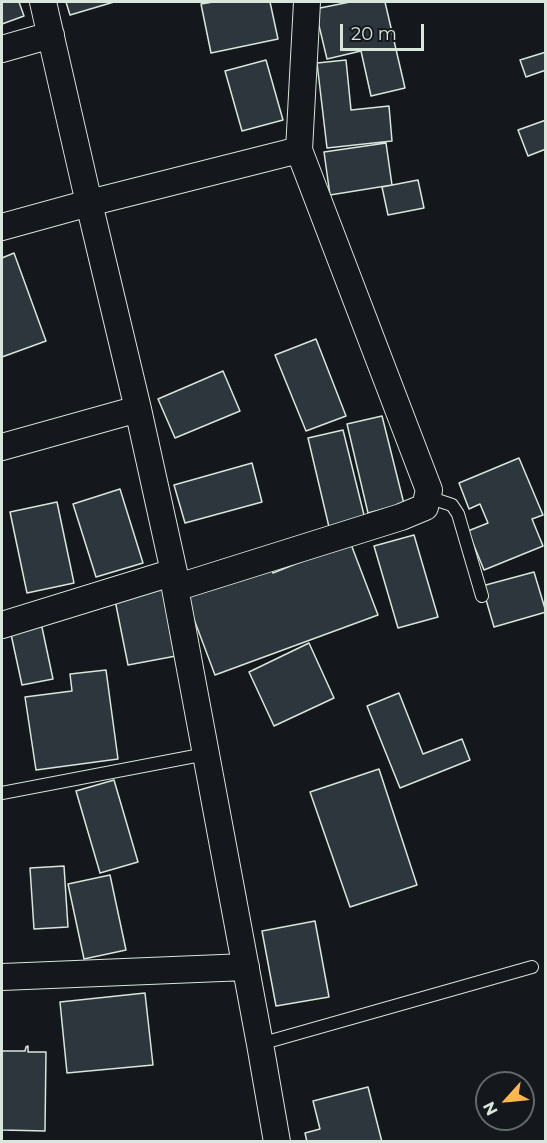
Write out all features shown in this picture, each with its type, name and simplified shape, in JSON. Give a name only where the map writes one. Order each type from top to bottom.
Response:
[{"type":"street","points":[[43,2],[138,409],[174,580],[277,1142]]},
{"type":"street","points":[[2,625],[401,517],[425,507],[429,490],[299,150],[307,2]]},
{"type":"street","points":[[2,49],[51,35]]},
{"type":"street","points":[[2,227],[299,150]]},
{"type":"street","points":[[2,447],[138,409]]},
{"type":"street","points":[[2,977],[246,967]]},
{"type":"lane","points":[[428,497],[452,505],[458,514],[482,596]]},
{"type":"lane","points":[[2,793],[206,754]]},
{"type":"lane","points":[[260,1044],[532,967]]},
{"type":"building","points":[[2,2],[19,2],[24,16],[2,24]]},
{"type":"building","points":[[66,2],[114,2],[70,15]]},
{"type":"building","points":[[270,2],[278,39],[211,53],[201,4]]},
{"type":"building","points":[[350,2],[385,2],[405,88],[371,96],[361,51],[327,59],[315,9]]},
{"type":"building","points":[[546,52],[546,70],[526,77],[520,60]]},
{"type":"building","points":[[266,60],[283,120],[242,131],[225,71]]},
{"type":"building","points":[[346,60],[351,110],[389,106],[392,141],[327,148],[317,63]]},
{"type":"building","points":[[546,120],[546,149],[528,156],[518,130]]},
{"type":"building","points":[[386,143],[392,185],[330,195],[324,152]]},
{"type":"building","points":[[418,180],[424,208],[388,215],[382,187]]},
{"type":"building","points":[[14,253],[46,341],[2,357],[2,258]]},
{"type":"building","points":[[316,339],[346,416],[306,431],[275,355]]},
{"type":"building","points":[[223,371],[240,411],[175,438],[158,399]]},
{"type":"building","points":[[382,416],[404,504],[368,513],[347,424]]},
{"type":"building","points":[[343,430],[365,519],[329,527],[308,438]]},
{"type":"building","points":[[519,458],[543,515],[532,519],[543,546],[484,570],[468,531],[488,523],[480,504],[469,509],[459,483]]},
{"type":"building","points":[[252,463],[262,502],[185,523],[174,485]]},
{"type":"building","points":[[120,489],[143,563],[96,577],[73,504]]},
{"type":"building","points":[[57,502],[74,583],[27,593],[10,512]]},
{"type":"building","points":[[414,535],[438,617],[398,628],[374,546]]},
{"type":"building","points":[[349,539],[378,615],[215,675],[186,598],[271,567],[273,573]]},
{"type":"building","points":[[534,572],[546,612],[494,627],[482,586]]},
{"type":"building","points":[[162,586],[176,656],[128,665],[114,595]]},
{"type":"building","points":[[40,618],[53,679],[22,685],[9,625]]},
{"type":"building","points":[[309,643],[334,698],[274,726],[249,672]]},
{"type":"building","points":[[106,670],[118,759],[36,770],[25,697],[72,691],[70,674]]},
{"type":"building","points":[[399,693],[423,754],[462,739],[470,760],[400,788],[367,706]]},
{"type":"building","points":[[379,769],[417,885],[350,907],[310,792]]},
{"type":"building","points":[[114,780],[138,862],[100,873],[76,791]]},
{"type":"building","points":[[64,866],[68,927],[34,929],[30,868]]},
{"type":"building","points":[[110,875],[126,950],[84,959],[68,884]]},
{"type":"building","points":[[315,921],[329,997],[276,1006],[262,931]]},
{"type":"building","points":[[145,993],[153,1065],[67,1073],[60,1002]]},
{"type":"building","points":[[28,1046],[28,1052],[46,1052],[45,1131],[2,1130],[2,1051],[25,1051]]},
{"type":"building","points":[[368,1087],[382,1142],[307,1142],[305,1133],[320,1129],[313,1101]]}]
